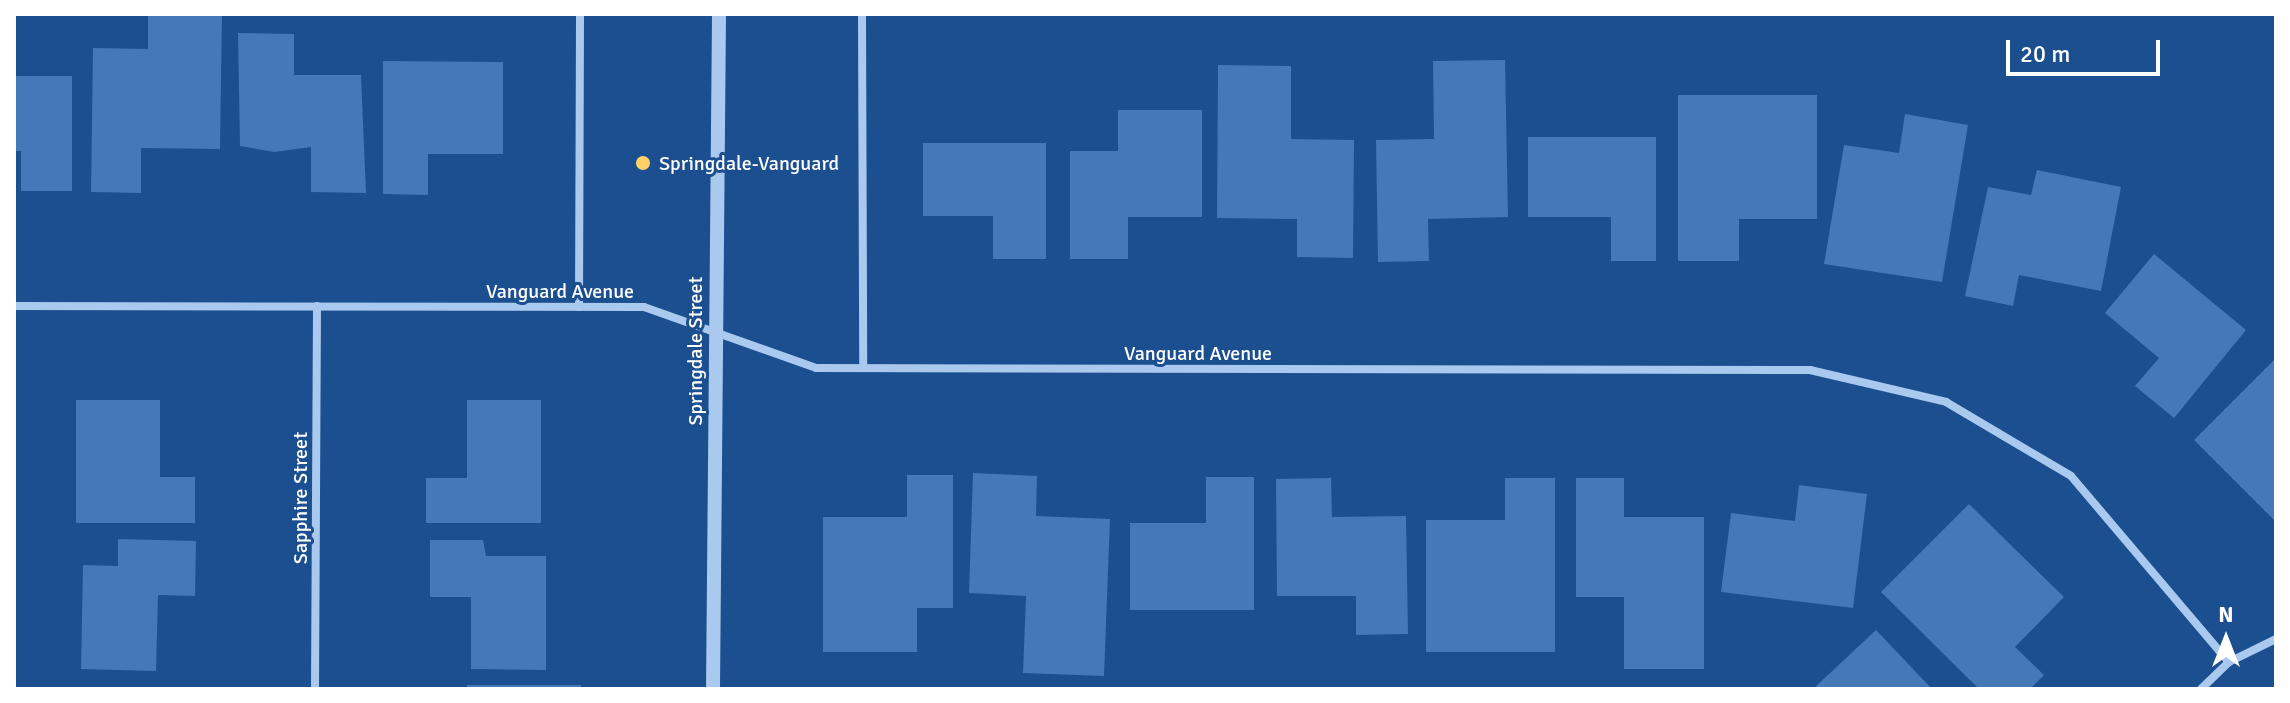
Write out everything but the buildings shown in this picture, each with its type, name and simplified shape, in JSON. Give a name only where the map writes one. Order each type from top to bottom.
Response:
[{"type":"street","points":[[579,307],[580,14]]},
{"type":"street","name":"Springdale Street","points":[[713,689],[719,14]]},
{"type":"street","points":[[862,14],[863,368]]},
{"type":"street","name":"Vanguard Avenue","points":[[14,306],[644,307],[714,329],[816,368],[1810,370],[1946,402],[2071,476],[2229,662]]},
{"type":"street","name":"Sapphire Street","points":[[315,689],[317,306]]},
{"type":"street","points":[[2201,689],[2229,662],[2276,639]]},
{"type":"place","name":"Springdale-Vanguard","points":[[643,163]]}]
